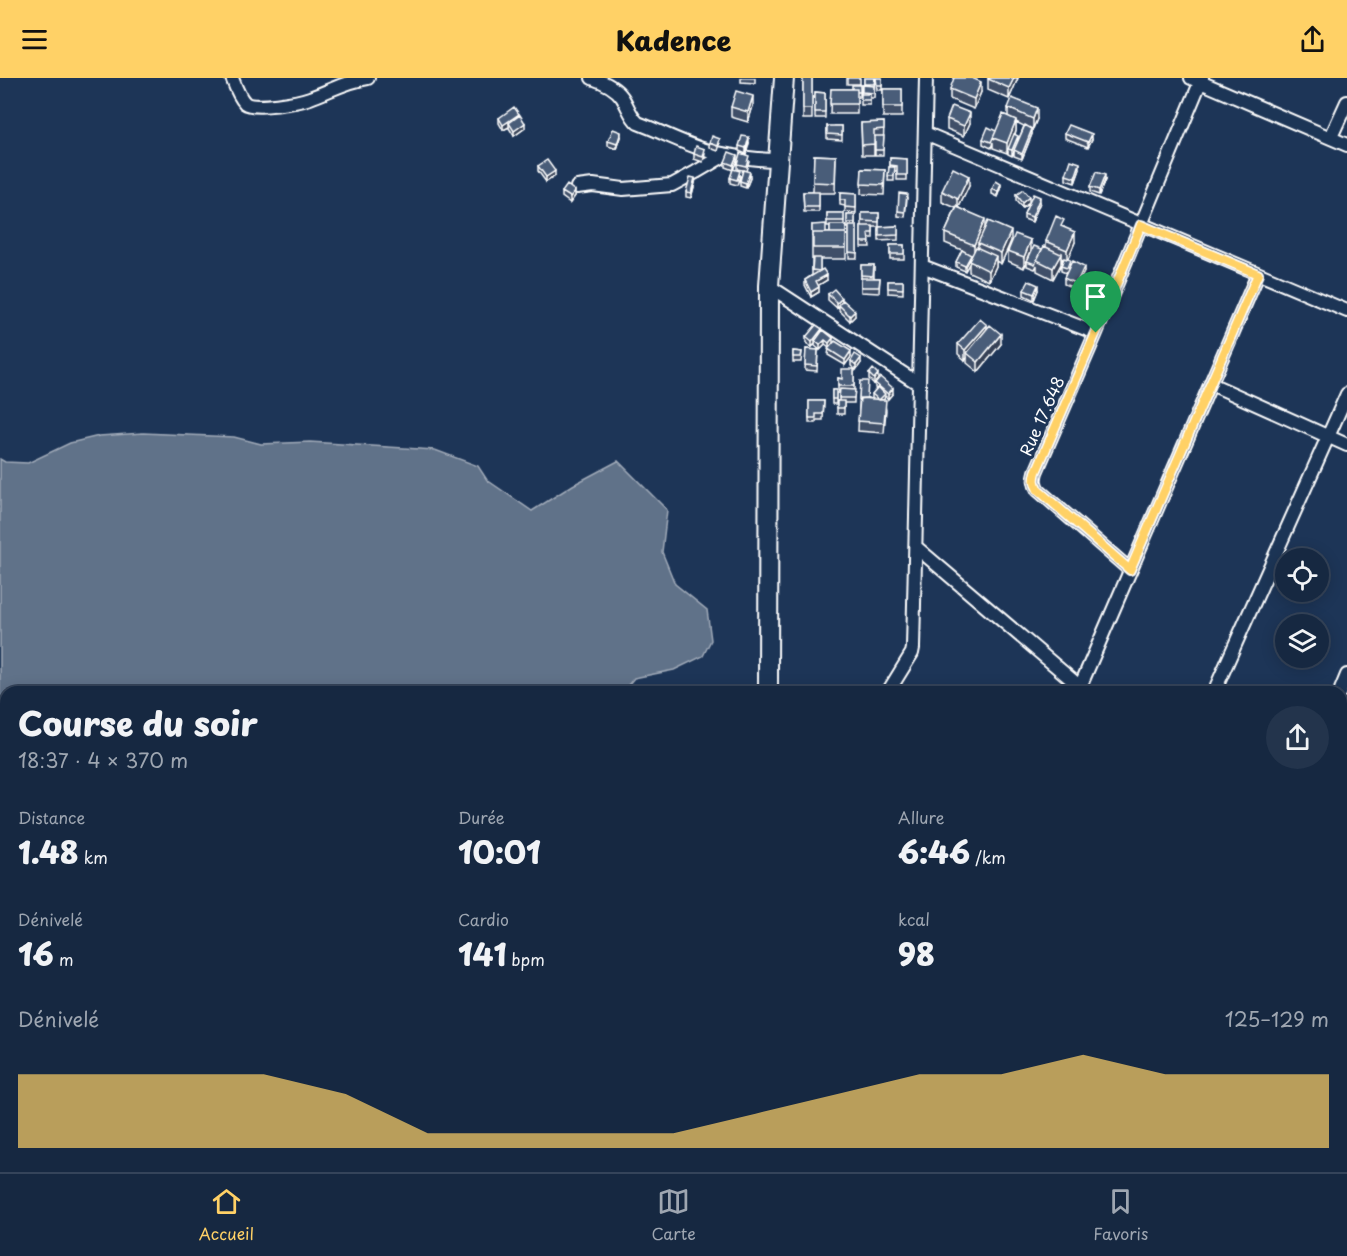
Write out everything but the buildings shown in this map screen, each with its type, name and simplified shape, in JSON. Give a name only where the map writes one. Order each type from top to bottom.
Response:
[{"type":"street","points":[[232,78],[247,104],[260,106],[308,99],[351,81],[368,78]]},
{"type":"street","points":[[592,78],[616,90],[633,119],[638,123],[708,151],[725,155],[779,160]]},
{"type":"street","points":[[768,686],[769,286],[784,78]]},
{"type":"street","points":[[892,686],[913,651],[926,78]]},
{"type":"street","points":[[1198,79],[1347,145]]},
{"type":"street","name":"Rue 17.648","points":[[1130,570],[1038,490],[1035,484],[1036,472],[1141,225],[1198,79]]},
{"type":"street","points":[[1330,137],[1347,102]]},
{"type":"street","points":[[925,133],[1347,311]]},
{"type":"street","points":[[577,187],[593,184],[623,189],[672,184],[725,155]]},
{"type":"street","points":[[922,266],[1096,333]]},
{"type":"street","points":[[1084,686],[1130,570],[1258,274]]},
{"type":"street","points":[[769,286],[919,384]]},
{"type":"street","points":[[1210,384],[1347,445]]},
{"type":"street","points":[[1217,686],[1347,394]]},
{"type":"street","points":[[916,547],[1079,686]]},
{"type":"water","points":[[143,433],[234,437],[261,444],[310,442],[435,450],[478,466],[487,480],[532,511],[573,485],[618,461],[667,510],[662,552],[675,584],[707,610],[711,640],[703,656],[674,670],[634,678],[627,686],[0,686],[0,459],[5,462],[28,463],[70,443],[99,436]]},
{"type":"route","points":[[1141,225],[1258,274],[1130,570],[1038,490],[1034,478],[1096,333],[1141,225]]}]
